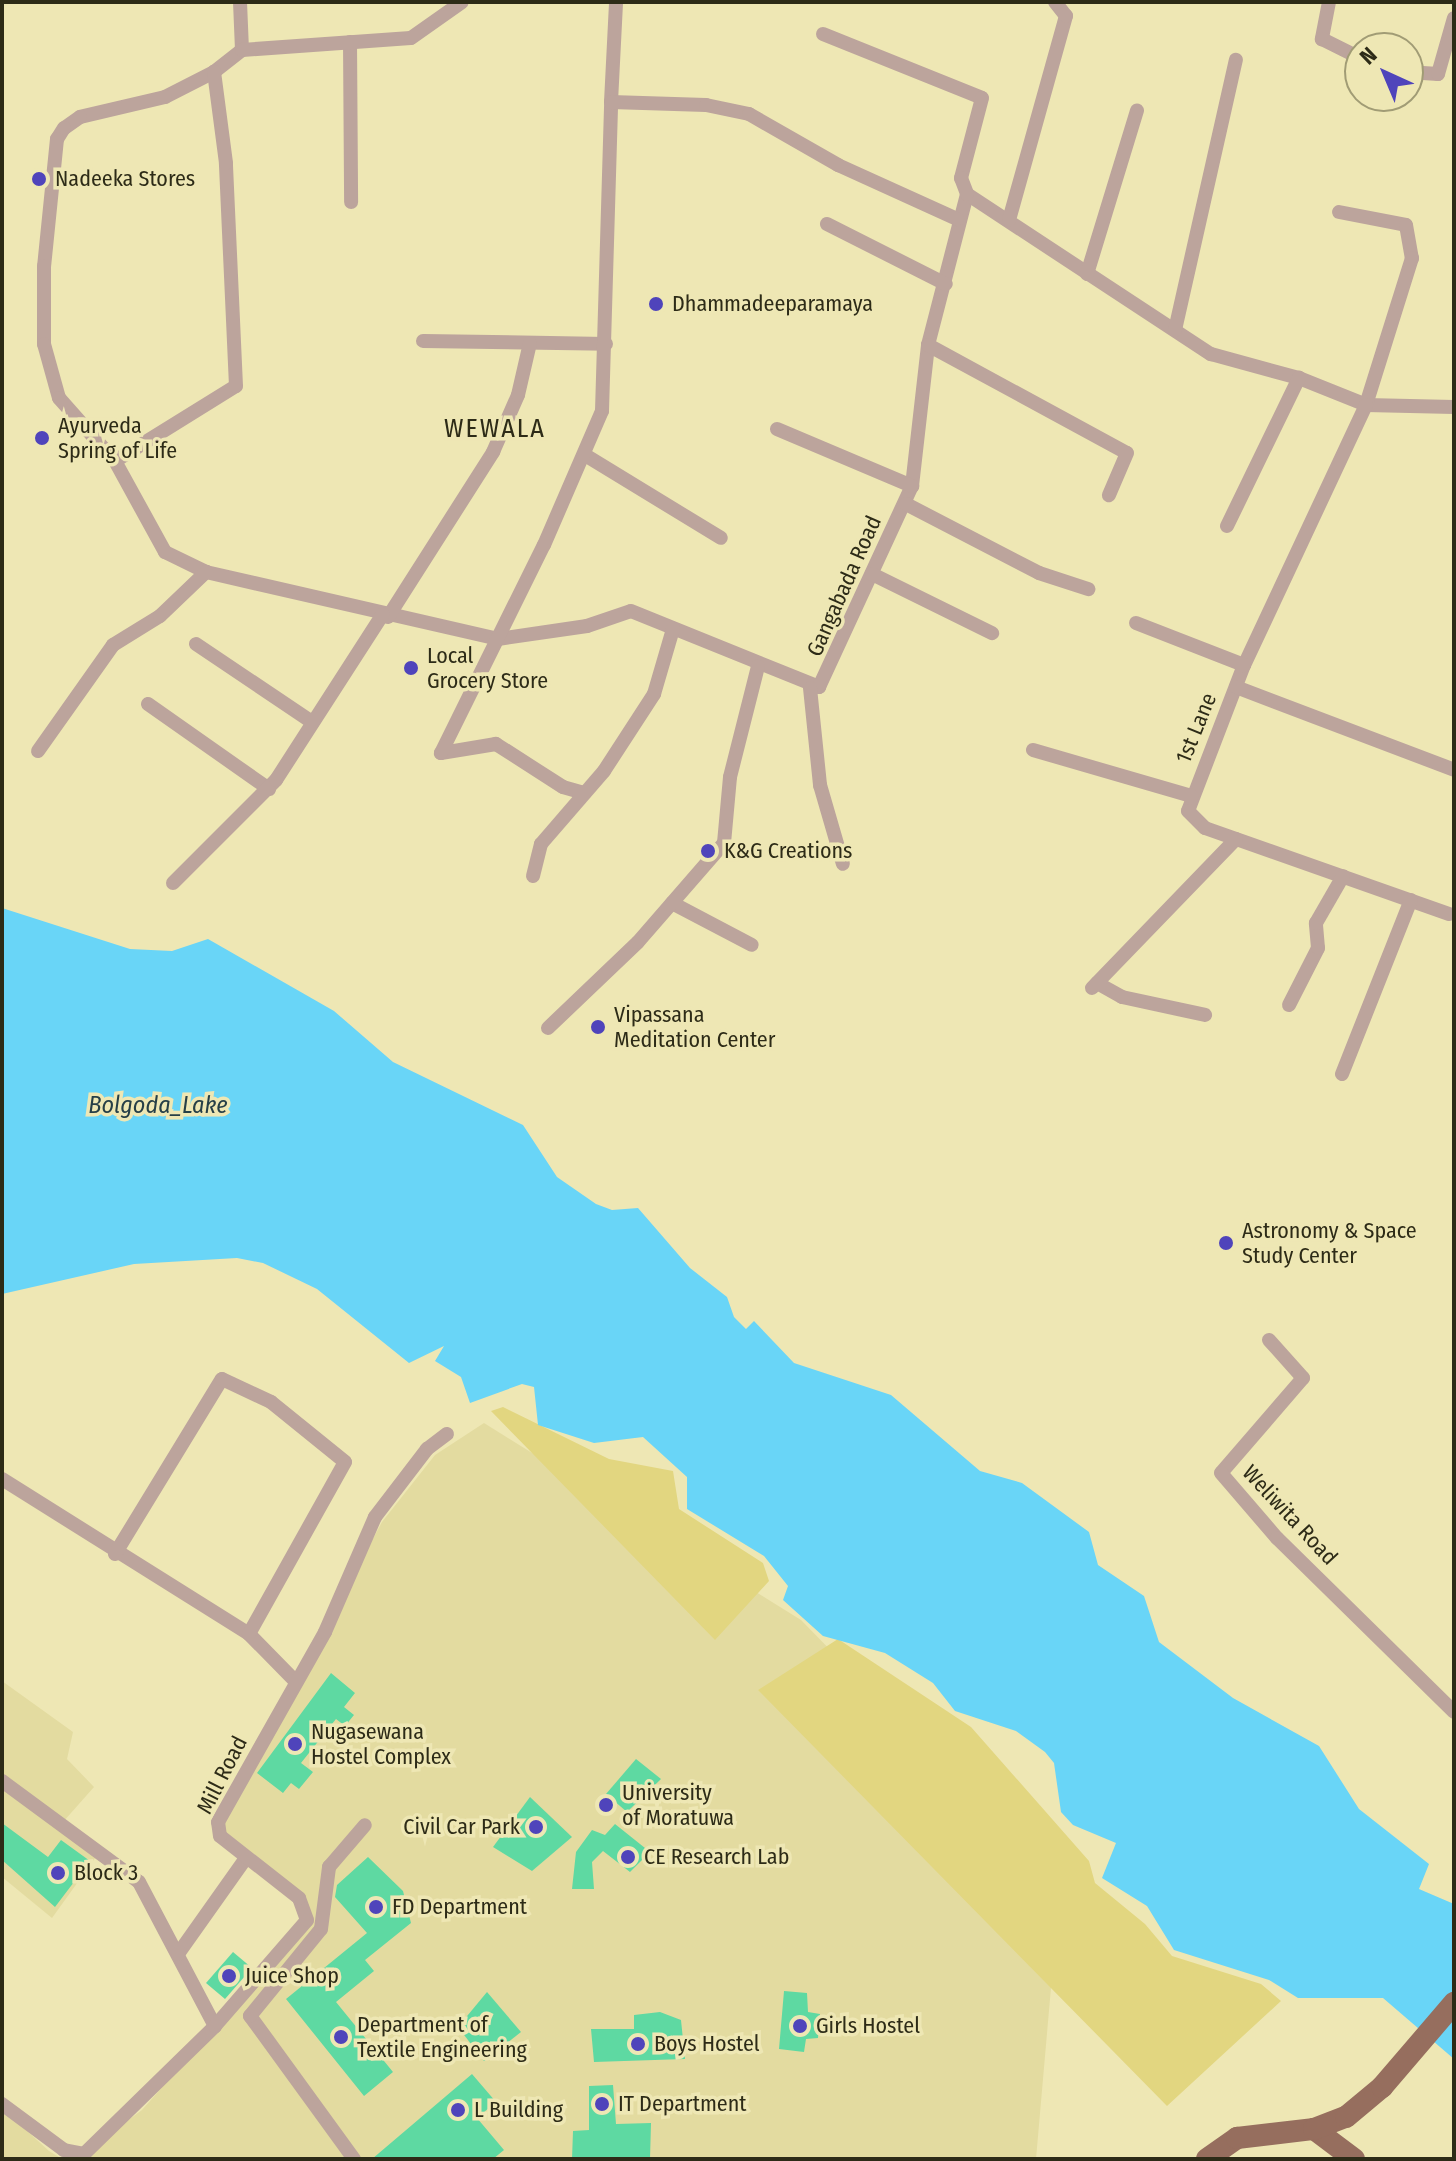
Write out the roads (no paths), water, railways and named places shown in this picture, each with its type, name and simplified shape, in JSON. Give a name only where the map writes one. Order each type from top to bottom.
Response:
[{"type":"main road","points":[[1207,2159],[1248,2134],[1314,2129],[1366,2103],[1454,2003]]},
{"type":"main road","points":[[1314,2129],[1354,2159]]},
{"type":"street","points":[[240,2],[242,50]]},
{"type":"street","points":[[115,461],[236,386],[226,163],[214,72],[242,50],[411,38],[462,2]]},
{"type":"street","points":[[584,793],[563,787],[496,744],[441,753],[585,455],[602,411],[616,2]]},
{"type":"street","points":[[1009,220],[1066,16],[1055,2]]},
{"type":"street","points":[[1329,2],[1322,39],[1344,50]]},
{"type":"street","points":[[1424,73],[1438,74],[1454,18]]},
{"type":"street","points":[[823,34],[982,98],[961,178],[967,194],[1211,354],[1299,378],[1366,405],[1454,407]]},
{"type":"street","points":[[350,42],[351,202]]},
{"type":"street","points":[[1175,330],[1236,60]]},
{"type":"street","name":"Gangabada Road","points":[[214,72],[165,97],[80,117],[64,128],[57,139],[44,321],[49,376],[59,398],[115,461],[165,552],[206,572],[498,639],[587,626],[631,611],[810,688],[825,684],[912,486],[928,345],[946,284],[957,219],[967,194]]},
{"type":"street","points":[[611,102],[706,105],[749,114],[838,165],[957,219]]},
{"type":"street","points":[[1087,274],[1137,110]]},
{"type":"street","name":"1st Lane","points":[[1339,212],[1406,225],[1412,258],[1366,405],[1244,665],[1191,796],[1188,811],[1195,822],[1236,839],[1449,914]]},
{"type":"street","points":[[827,224],[946,284]]},
{"type":"street","points":[[423,341],[606,344]]},
{"type":"street","points":[[173,883],[269,789],[386,615],[493,452],[518,395],[530,343]]},
{"type":"street","points":[[928,345],[1127,453],[1109,495]]},
{"type":"street","points":[[1227,526],[1299,378]]},
{"type":"street","points":[[777,429],[912,486]]},
{"type":"street","points":[[585,455],[721,538]]},
{"type":"street","points":[[906,504],[1039,573],[1088,589]]},
{"type":"street","points":[[38,751],[113,645],[160,616],[206,572]]},
{"type":"street","points":[[872,574],[992,633]]},
{"type":"street","points":[[1136,623],[1244,665]]},
{"type":"street","points":[[533,876],[541,844],[584,793],[654,694],[673,629]]},
{"type":"street","points":[[196,644],[312,722]]},
{"type":"street","points":[[548,1028],[672,903],[724,843],[730,777],[758,666]]},
{"type":"street","points":[[1236,687],[1454,770]]},
{"type":"street","points":[[810,688],[820,785],[843,864]]},
{"type":"street","points":[[148,704],[269,789]]},
{"type":"street","points":[[1033,750],[1191,796]]},
{"type":"street","points":[[1205,1015],[1122,997],[1094,985],[1236,839]]},
{"type":"street","points":[[1289,1005],[1318,948],[1316,923],[1343,876]]},
{"type":"street","points":[[1342,1074],[1411,900]]},
{"type":"street","points":[[672,903],[752,945]]},
{"type":"street","name":"Weliwita Road","points":[[1269,1340],[1303,1378],[1221,1473],[1277,1538],[1454,1712]]},
{"type":"street","points":[[115,1554],[222,1379],[271,1402],[345,1462],[249,1634]]},
{"type":"street","name":"Mill Road","points":[[2,2104],[64,2150],[84,2154],[215,2026],[307,1920],[299,1898],[220,1836],[218,1822],[288,1702],[294,1680],[325,1632],[375,1517],[427,1449],[447,1434]]},
{"type":"street","points":[[2,1479],[115,1554],[249,1634],[294,1680]]},
{"type":"street","points":[[2,1781],[139,1882],[215,2026]]},
{"type":"street","points":[[354,2159],[250,2016],[321,1929],[329,1867],[365,1825]]},
{"type":"street","points":[[178,1954],[246,1858]]},
{"type":"water","name":"Bolgoda_Lake","points":[[2,908],[130,949],[172,951],[208,939],[334,1011],[393,1062],[523,1125],[557,1177],[596,1204],[612,1210],[638,1208],[690,1268],[727,1297],[734,1317],[746,1329],[754,1321],[794,1363],[891,1395],[980,1471],[1022,1483],[1089,1532],[1098,1565],[1144,1596],[1159,1642],[1233,1698],[1319,1746],[1359,1809],[1429,1864],[1419,1889],[1454,1904],[1454,2059],[1383,1998],[1298,1998],[1269,1980],[1174,1950],[1147,1906],[1102,1878],[1116,1843],[1073,1825],[1061,1812],[1054,1763],[1045,1752],[1016,1731],[955,1711],[933,1683],[885,1653],[823,1636],[783,1600],[788,1586],[764,1556],[687,1509],[687,1477],[643,1437],[594,1443],[538,1425],[534,1387],[522,1384],[470,1403],[461,1377],[435,1361],[444,1346],[409,1363],[317,1289],[263,1263],[237,1258],[134,1264],[2,1294]]},
{"type":"place","name":"Nadeeka Stores","points":[[39,179]]},
{"type":"place","name":"Dhammadeeparamaya","points":[[656,304]]},
{"type":"place","name":"Ayurveda Spring of Life","points":[[42,438]]},
{"type":"place","name":"Local Grocery Store","points":[[411,668]]},
{"type":"place","name":"K&G Creations","points":[[708,851]]},
{"type":"place","name":"Vipassana Meditation Center","points":[[598,1027]]},
{"type":"place","name":"Astronomy & Space Study Center","points":[[1226,1243]]},
{"type":"place","name":"Nugasewana Hostel Complex","points":[[295,1744]]},
{"type":"place","name":"University of Moratuwa","points":[[606,1805]]},
{"type":"place","name":"Civil Car Park","points":[[536,1827]]},
{"type":"place","name":"CE Research Lab","points":[[628,1857]]},
{"type":"place","name":"Block 3","points":[[58,1873]]},
{"type":"place","name":"FD Department","points":[[376,1907]]},
{"type":"place","name":"Juice Shop","points":[[229,1976]]},
{"type":"place","name":"Girls Hostel","points":[[800,2026]]},
{"type":"place","name":"Department of Textile Engineering","points":[[341,2037]]},
{"type":"place","name":"Boys Hostel","points":[[638,2044]]},
{"type":"place","name":"IT Department","points":[[602,2104]]},
{"type":"place","name":"L Building","points":[[458,2110]]},
{"type":"district","name":"WEWALA","points":[[495,429]]}]
